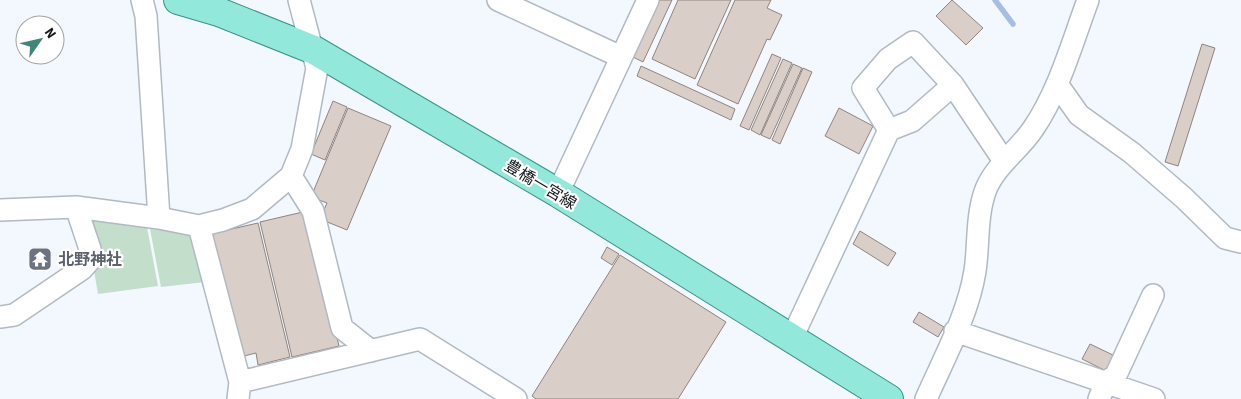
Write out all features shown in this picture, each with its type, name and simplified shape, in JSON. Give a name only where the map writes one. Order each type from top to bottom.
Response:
[{"type":"main road","name":"豊橋一宮線","points":[[178,0],[219,12],[314,50],[558,193],[791,340],[889,399]]},
{"type":"street","points":[[142,0],[146,16],[159,218]]},
{"type":"street","points":[[0,210],[76,207],[159,218],[199,226],[223,220],[252,209],[291,176],[302,149],[317,68],[314,50],[299,0]]},
{"type":"street","points":[[498,0],[621,57]]},
{"type":"street","points":[[558,193],[648,0]]},
{"type":"street","points":[[926,399],[970,293],[975,271],[979,228],[986,188],[1004,161],[1033,130],[1057,84],[1088,0]]},
{"type":"street","points":[[889,130],[862,88],[888,59],[914,42],[953,86],[1004,161]]},
{"type":"street","points":[[1057,84],[1079,115],[1132,153],[1184,198],[1225,238],[1241,242]]},
{"type":"street","points":[[791,340],[889,130],[912,121],[953,86]]},
{"type":"street","points":[[291,176],[313,211],[342,328],[371,351]]},
{"type":"street","points":[[0,317],[14,315],[82,269],[90,260],[90,249],[76,207]]},
{"type":"street","points":[[199,226],[239,391],[371,351],[420,339],[516,399]]},
{"type":"street","points":[[1103,390],[1116,375],[1153,295]]},
{"type":"street","points":[[955,331],[1103,390],[1154,399]]},
{"type":"green space","points":[[85,217],[147,227],[158,286],[98,294]]},
{"type":"green space","points":[[150,229],[187,232],[192,237],[205,282],[161,287]]},
{"type":"building","points":[[654,0],[672,0],[643,62],[629,55]]},
{"type":"building","points":[[678,0],[731,0],[695,79],[652,59]]},
{"type":"building","points":[[735,0],[771,0],[767,8],[782,15],[770,40],[767,39],[738,104],[697,85]]},
{"type":"building","points":[[952,0],[983,28],[966,45],[936,16]]},
{"type":"building","points":[[1202,44],[1215,48],[1178,166],[1165,162]]},
{"type":"building","points":[[772,54],[781,58],[749,130],[740,126]]},
{"type":"building","points":[[783,59],[792,63],[760,135],[751,130]]},
{"type":"building","points":[[793,64],[802,68],[770,139],[761,135]]},
{"type":"building","points":[[641,66],[735,109],[731,120],[637,76]]},
{"type":"building","points":[[803,68],[812,72],[780,144],[772,140]]},
{"type":"building","points":[[333,101],[347,107],[325,160],[311,154]]},
{"type":"building","points":[[348,108],[391,126],[347,230],[320,219],[327,203],[311,197]]},
{"type":"building","points":[[839,108],[873,126],[859,154],[825,136]]},
{"type":"building","points":[[307,211],[339,346],[292,357],[260,222]]},
{"type":"building","points":[[258,223],[290,357],[258,365],[256,353],[240,357],[210,234]]},
{"type":"building","points":[[860,231],[896,253],[888,266],[853,244]]},
{"type":"building","points":[[607,247],[619,254],[612,265],[601,258]]},
{"type":"building","points":[[620,255],[726,322],[678,399],[536,399],[532,396]]},
{"type":"building","points":[[919,312],[944,327],[938,337],[913,322]]},
{"type":"building","points":[[1090,344],[1115,356],[1108,372],[1082,359]]},
{"type":"waterway","points":[[995,0],[1013,24]]},
{"type":"place","name":"北野神社","points":[[40,259]]}]
